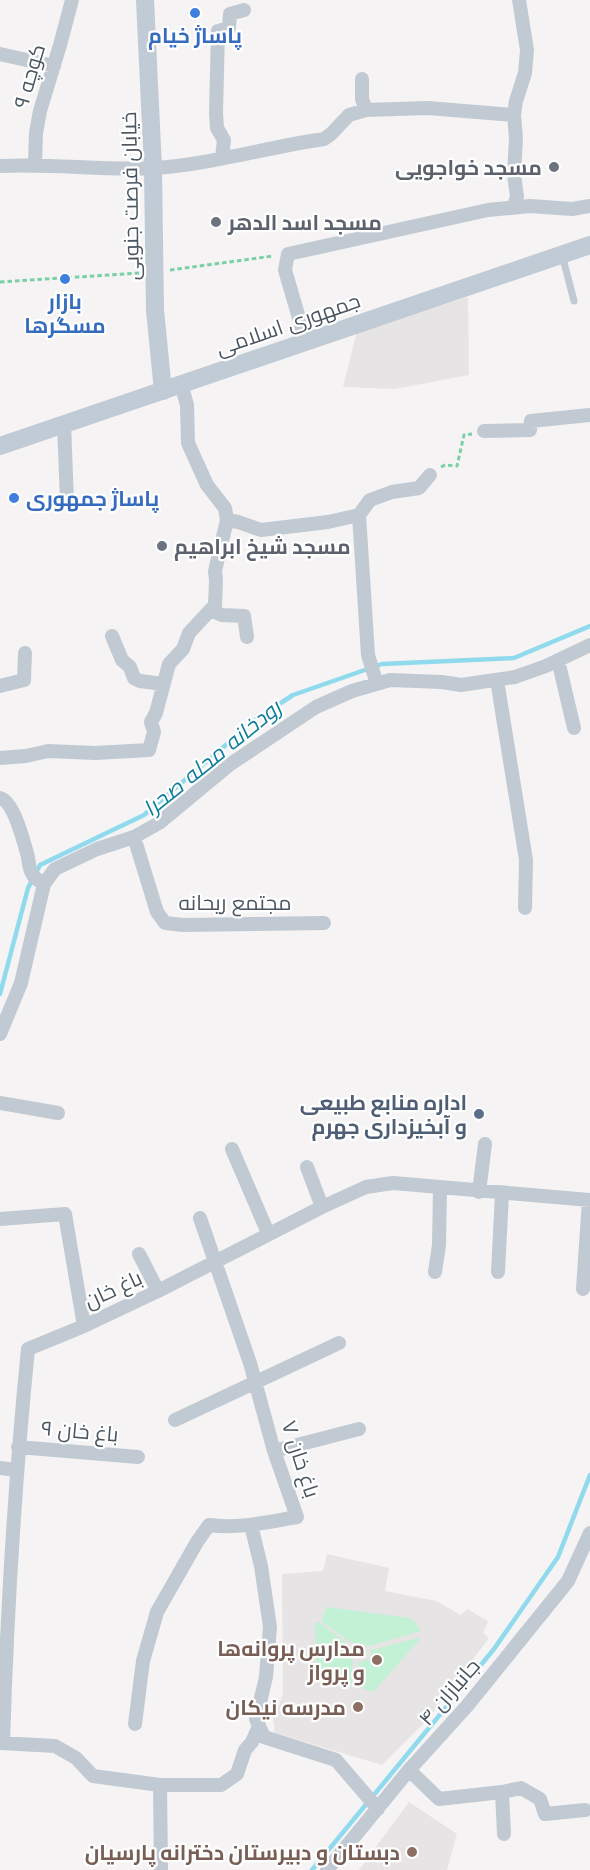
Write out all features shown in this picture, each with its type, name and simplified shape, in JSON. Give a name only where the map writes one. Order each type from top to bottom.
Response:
[{"type":"street","name":"کوچه ۹","points":[[35,164],[39,111],[72,0]]},
{"type":"street","name":"خیابان فرصت جنوبی","points":[[145,0],[153,168],[155,310],[163,391]]},
{"type":"street","points":[[514,207],[517,196],[513,175],[516,138],[514,116],[525,73],[526,50],[519,0]]},
{"type":"street","points":[[222,158],[224,140],[217,128],[216,113],[218,31],[229,28],[230,14],[244,10]]},
{"type":"street","points":[[0,54],[54,66]]},
{"type":"street","points":[[362,79],[362,99],[366,110]]},
{"type":"street","points":[[0,166],[35,164],[153,168],[222,158],[324,139],[349,115],[366,110],[428,108],[514,116]]},
{"type":"street","points":[[306,342],[285,270],[288,254],[488,210],[514,207],[572,209],[590,206]]},
{"type":"street","name":"جمهوری اسلامی","points":[[0,446],[590,245]]},
{"type":"street","points":[[0,758],[48,751],[94,753],[149,750],[154,732],[151,722],[156,713],[169,664],[183,649],[189,633],[215,605],[215,571],[226,520],[225,508],[207,485],[188,443],[188,405],[181,384]]},
{"type":"street","points":[[484,432],[530,430],[531,421],[590,415]]},
{"type":"street","points":[[64,424],[67,501]]},
{"type":"street","points":[[226,520],[261,530],[328,522],[359,514],[370,500],[392,492],[419,488],[430,475]]},
{"type":"street","points":[[359,514],[368,655],[377,683]]},
{"type":"street","points":[[210,610],[222,615],[244,616],[247,637]]},
{"type":"street","points":[[111,636],[122,660],[130,667],[134,678],[163,684]]},
{"type":"street","points":[[36,878],[96,849],[134,837],[159,823],[229,765],[308,712],[352,691],[390,680],[461,685],[515,677],[590,645]]},
{"type":"street","points":[[0,686],[24,680],[25,654]]},
{"type":"street","points":[[558,660],[574,728]]},
{"type":"street","points":[[497,680],[526,860],[525,908]]},
{"type":"street","points":[[0,798],[5,799],[13,809],[36,878],[21,983],[0,1034]]},
{"type":"street","name":"مجتمع ریحانه","points":[[134,837],[157,912],[165,923],[183,925],[324,923]]},
{"type":"street","points":[[0,1103],[58,1113]]},
{"type":"street","points":[[479,1192],[485,1144]]},
{"type":"street","points":[[232,1149],[268,1233]]},
{"type":"street","points":[[308,1167],[322,1207]]},
{"type":"street","name":"باغ خان","points":[[1,1743],[16,1470],[28,1349],[84,1326],[158,1291],[268,1233],[366,1188],[393,1184],[589,1200]]},
{"type":"street","points":[[435,1272],[439,1245],[440,1188]]},
{"type":"street","points":[[498,1272],[502,1194]]},
{"type":"street","points":[[583,1289],[589,1200]]},
{"type":"street","points":[[0,1219],[65,1214],[84,1326]]},
{"type":"street","name":"باغ خان ۷","points":[[135,1724],[143,1661],[157,1612],[196,1542],[209,1525],[223,1527],[251,1525],[297,1517],[200,1218]]},
{"type":"street","points":[[139,1254],[158,1291]]},
{"type":"street","points":[[175,1420],[339,1343]]},
{"type":"street","points":[[274,1451],[359,1429]]},
{"type":"street","name":"باغ خان ۹","points":[[18,1448],[138,1457]]},
{"type":"street","points":[[0,1468],[16,1470]]},
{"type":"street","points":[[251,1525],[263,1576],[270,1627],[266,1677],[256,1719],[259,1726],[264,1737],[336,1760],[378,1809]]},
{"type":"street","name":"جانبازان ۴","points":[[327,1870],[409,1770],[467,1706],[568,1581],[590,1533]]},
{"type":"street","points":[[1,1743],[55,1746],[76,1758],[93,1776],[160,1785],[221,1785],[237,1774],[245,1750],[252,1742],[259,1726]]},
{"type":"street","points":[[409,1770],[439,1799],[521,1788],[540,1799],[544,1814],[585,1810]]},
{"type":"street","points":[[160,1785],[161,1870]]},
{"type":"street","points":[[502,1792],[504,1834]]},
{"type":"lane","points":[[562,255],[574,301]]},
{"type":"path","points":[[430,475],[445,465],[457,466],[464,435],[484,432]]},
{"type":"shaded area","points":[[468,297],[469,375],[395,389],[343,387],[357,331]]},
{"type":"shaded area","name":"مدارس پروانه‌ها و پرواز","points":[[327,1554],[389,1568],[385,1591],[436,1601],[461,1615],[467,1609],[488,1621],[483,1633],[489,1638],[427,1720],[382,1765],[275,1733],[273,1719],[283,1694],[282,1574],[323,1571]]},
{"type":"shaded area","name":"دبستان و دبیرستان دخترانه پارسیان","points":[[409,1802],[457,1834],[447,1870],[359,1870]]},
{"type":"green space","points":[[327,1607],[411,1618],[421,1631],[370,1646],[350,1642],[321,1621]]},
{"type":"green space","points":[[319,1622],[346,1643],[345,1656],[353,1660],[351,1686],[317,1676],[315,1623]]},
{"type":"green space","points":[[422,1637],[373,1692],[357,1687],[359,1662],[371,1659],[371,1650]]},
{"type":"waterway","name":"رودخانه محله صحرا","points":[[0,994],[28,888],[40,865],[144,815],[255,720],[293,695],[382,664],[514,658],[590,626]]},
{"type":"waterway","points":[[312,1870],[494,1649],[558,1557],[590,1475]]},
{"type":"place","name":"پاساژ خیام","points":[[195,13]]},
{"type":"place","name":"مسجد خواجویی","points":[[554,167]]},
{"type":"place","name":"مسجد اسد الدهر","points":[[216,222]]},
{"type":"place","name":"بازار مسگرها","points":[[65,279]]},
{"type":"place","name":"پاساژ جمهوری","points":[[14,498]]},
{"type":"place","name":"مسجد شیخ ابراهیم","points":[[162,546]]},
{"type":"place","name":"اداره منابع طبیعی و آبخیزداری جهرم","points":[[479,1114]]},
{"type":"place","name":"مدارس پروانه‌ها و پرواز","points":[[377,1660]]},
{"type":"place","name":"مدرسه نیکان","points":[[358,1707]]},
{"type":"place","name":"دبستان و دبیرستان دخترانه پارسیان","points":[[412,1852]]}]
